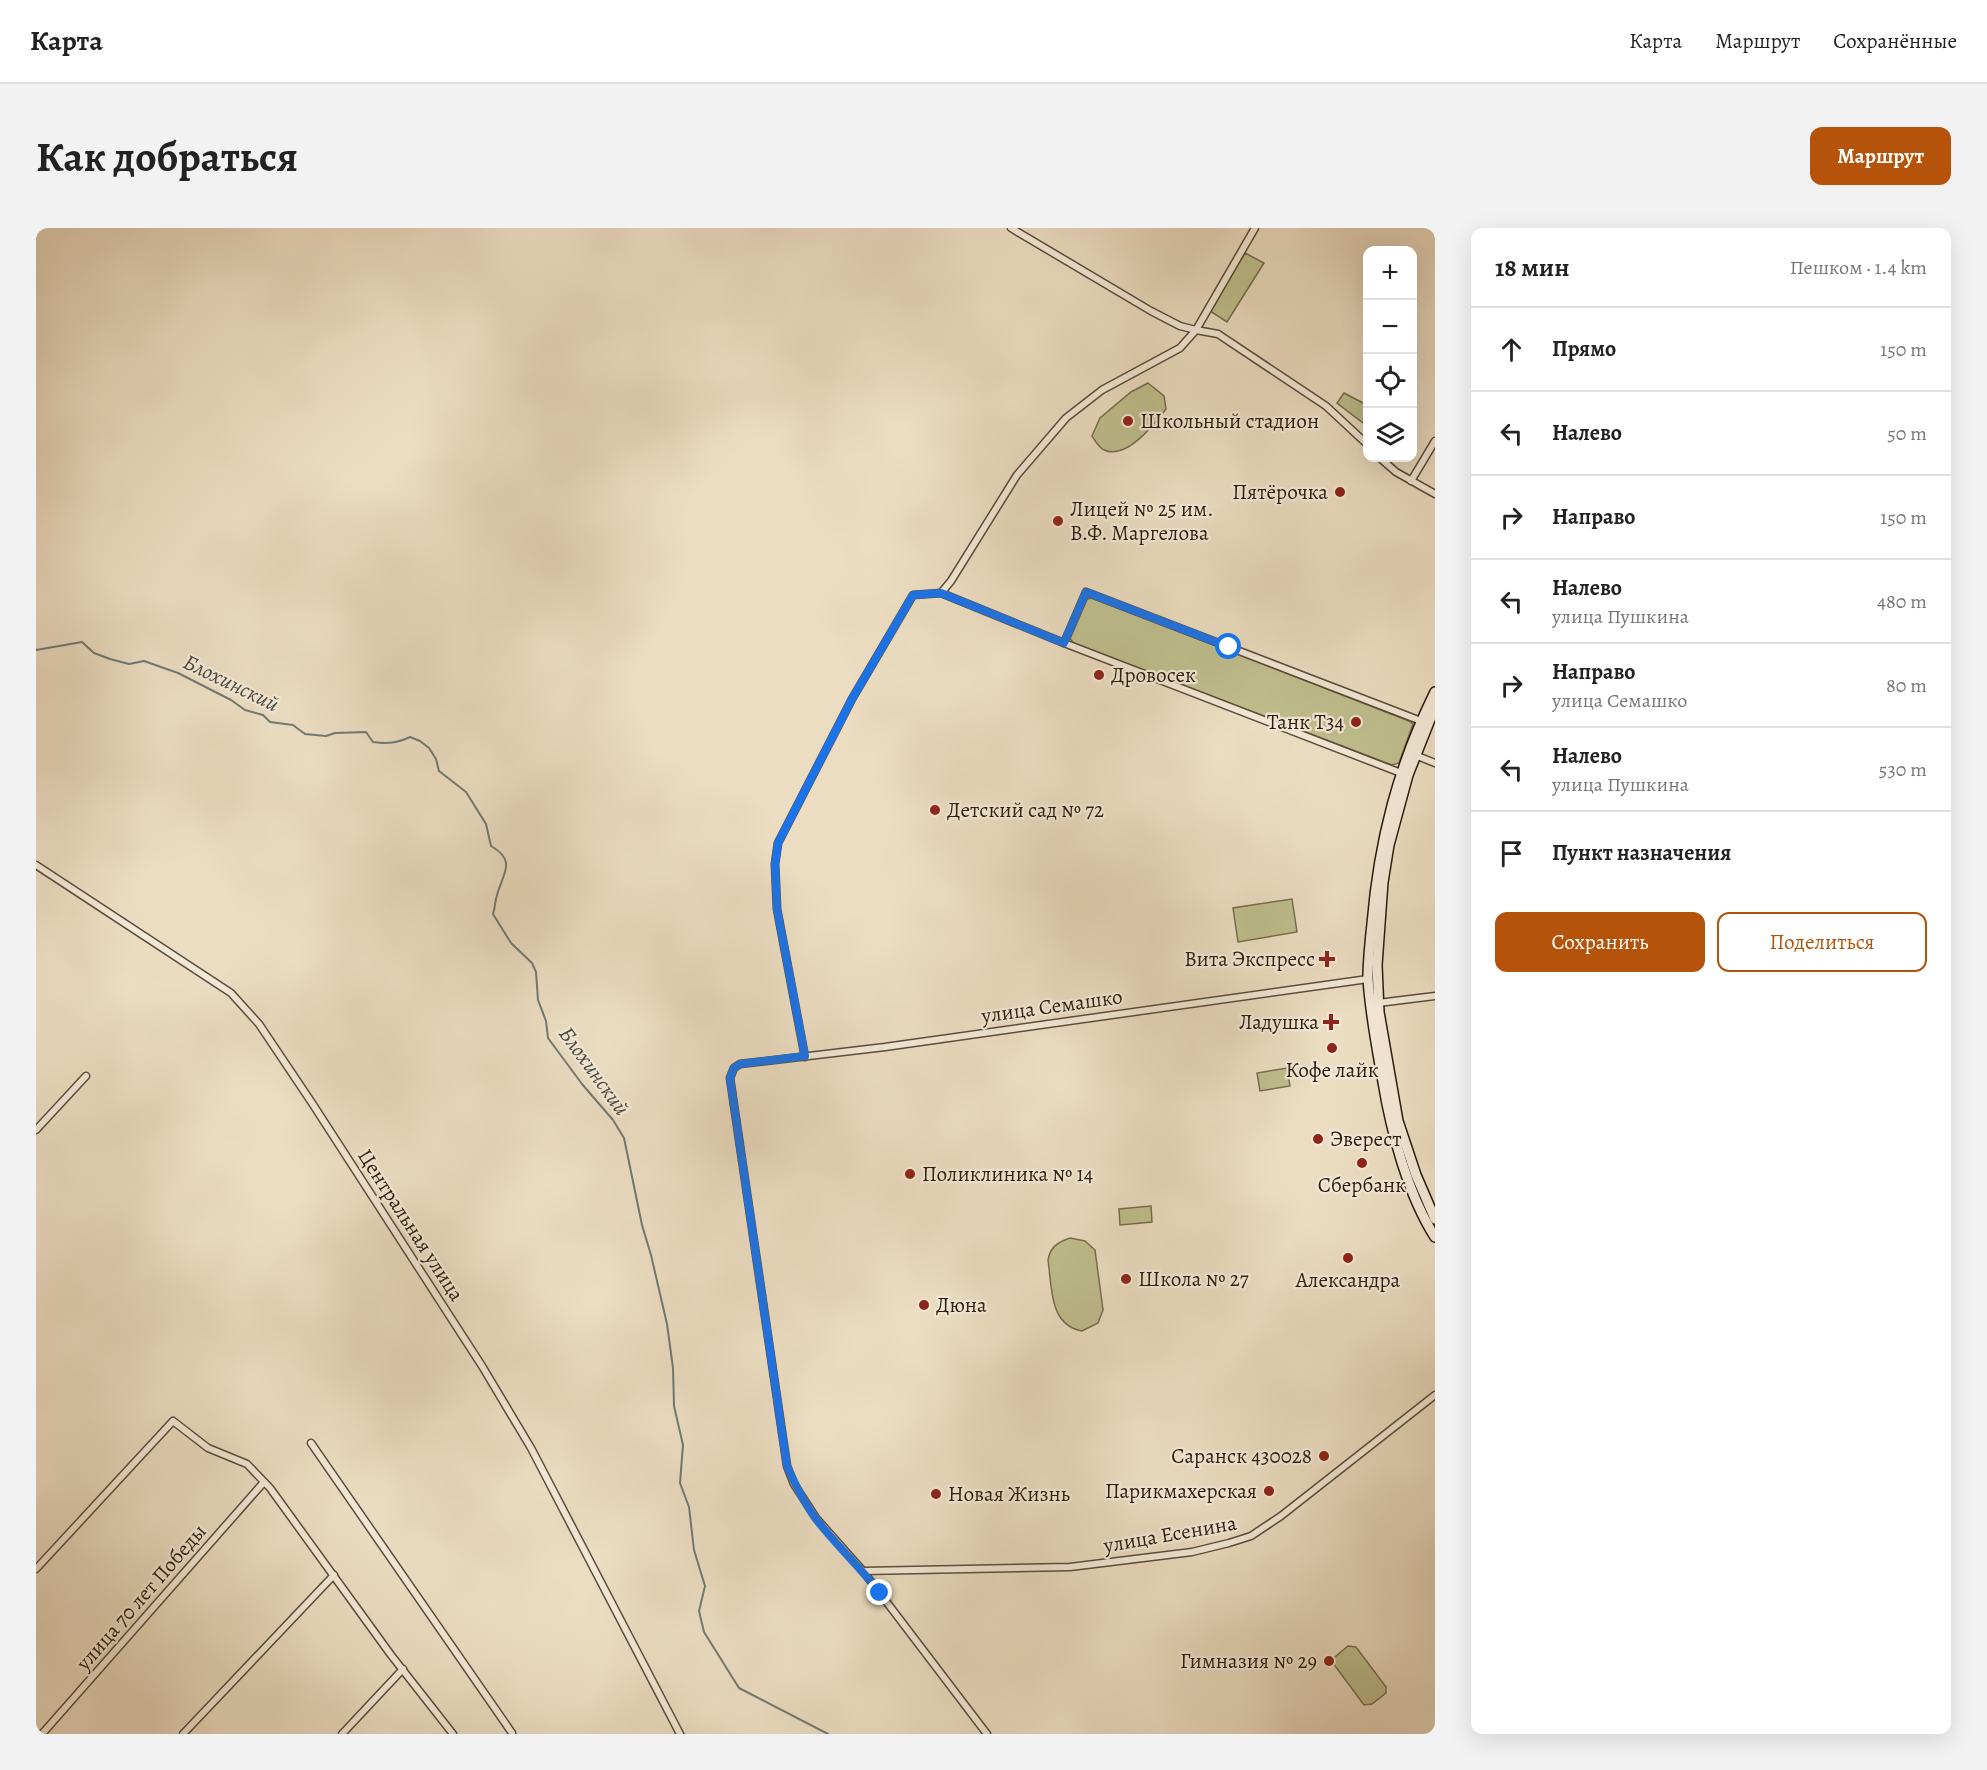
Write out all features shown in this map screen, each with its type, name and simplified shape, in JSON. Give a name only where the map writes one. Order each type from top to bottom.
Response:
[{"type":"main road","points":[[1435,692],[1404,774],[1382,844],[1376,881],[1371,1013],[1408,1178],[1435,1237]]},
{"type":"main road","points":[[1404,774],[1415,754],[1424,722],[1435,707]]},
{"type":"main road","points":[[1372,978],[1378,1003],[1394,1122],[1435,1219]]},
{"type":"street","points":[[1011,228],[1180,326],[1218,334],[1326,406],[1363,441]]},
{"type":"street","points":[[941,593],[951,581],[1017,475],[1066,418],[1102,390],[1180,348],[1196,330],[1256,228]]},
{"type":"street","points":[[1411,481],[1435,441]]},
{"type":"street","points":[[1385,462],[1411,481],[1435,494]]},
{"type":"street","points":[[1064,643],[1086,592],[1424,722]]},
{"type":"street","points":[[805,1056],[777,909],[775,864],[778,843],[852,699],[913,595],[941,593],[1404,774]]},
{"type":"street","points":[[1415,754],[1435,763]]},
{"type":"street","name":"Центральная улица","points":[[36,865],[231,993],[259,1024],[319,1112],[519,1427],[680,1734]]},
{"type":"street","name":"улица Семашко","points":[[863,1571],[816,1518],[787,1466],[730,1078],[734,1068],[740,1064],[966,1036],[1372,978]]},
{"type":"street","points":[[1378,1003],[1435,996]]},
{"type":"street","points":[[36,1130],[86,1076]]},
{"type":"street","name":"улица Есенина","points":[[863,1571],[1080,1566],[1192,1552],[1229,1543],[1251,1536],[1281,1516],[1435,1395]]},
{"type":"street","points":[[36,1569],[173,1421],[208,1448],[247,1464],[264,1482],[391,1655],[453,1734]]},
{"type":"street","points":[[311,1443],[512,1733]]},
{"type":"street","name":"улица 70 лет Победы","points":[[42,1734],[264,1482]]},
{"type":"street","points":[[863,1571],[987,1734]]},
{"type":"street","points":[[183,1734],[334,1575]]},
{"type":"street","points":[[342,1734],[403,1669]]},
{"type":"green space","points":[[1245,253],[1264,263],[1227,322],[1210,311]]},
{"type":"green space","name":"Школьный стадион","points":[[1148,383],[1164,396],[1166,409],[1147,432],[1130,446],[1112,452],[1102,449],[1092,436],[1100,418],[1131,392]]},
{"type":"green space","points":[[1344,393],[1363,403],[1363,423],[1337,403]]},
{"type":"green space","points":[[1094,598],[1409,721],[1413,724],[1399,763],[1392,765],[1073,643],[1070,638],[1087,599]]},
{"type":"green space","points":[[1292,899],[1297,932],[1238,942],[1233,908]]},
{"type":"green space","points":[[1287,1068],[1290,1086],[1260,1091],[1257,1073]]},
{"type":"green space","points":[[1151,1206],[1152,1222],[1120,1225],[1119,1209]]},
{"type":"green space","points":[[1070,1238],[1085,1241],[1095,1250],[1103,1310],[1098,1323],[1082,1331],[1063,1321],[1054,1303],[1050,1282],[1048,1260],[1051,1252],[1058,1243]]},
{"type":"green space","points":[[1348,1646],[1356,1647],[1386,1687],[1386,1693],[1372,1704],[1364,1705],[1333,1663],[1335,1657]]},
{"type":"waterway","name":"Блохинский","points":[[36,650],[82,642],[94,653],[110,659],[129,664],[144,661],[178,673],[231,700],[245,710],[263,715],[270,722],[293,725],[305,734],[326,736],[335,733],[366,732],[373,742],[383,743],[397,742],[410,737],[429,748],[436,759],[439,771],[466,792],[486,824],[491,846],[504,857],[506,862],[505,874],[496,897],[493,914],[511,943],[532,963],[536,972],[538,1000],[546,1021],[548,1038],[582,1084],[613,1120],[624,1138],[642,1225],[667,1324],[673,1368],[674,1406],[683,1445],[680,1483],[689,1507],[694,1550],[705,1586],[699,1611],[704,1632],[739,1688],[828,1734]]},
{"type":"place","name":"Школьный стадион","points":[[1128,421]]},
{"type":"place","name":"Пятёрочка","points":[[1340,492]]},
{"type":"place","name":"Лицей № 25 им. В.Ф. Маргелова","points":[[1058,521]]},
{"type":"place","name":"Дровосек","points":[[1099,675]]},
{"type":"place","name":"Танк T34","points":[[1356,722]]},
{"type":"place","name":"Детский сад № 72","points":[[935,810]]},
{"type":"place","name":"Вита Экспресс","points":[[1327,959]]},
{"type":"place","name":"Ладушка","points":[[1331,1022]]},
{"type":"place","name":"Кофе лайк","points":[[1332,1048]]},
{"type":"place","name":"Эверест","points":[[1318,1139]]},
{"type":"place","name":"Сбербанк","points":[[1362,1163]]},
{"type":"place","name":"Поликлиника № 14","points":[[910,1174]]},
{"type":"place","name":"Александра","points":[[1348,1258]]},
{"type":"place","name":"Школа № 27","points":[[1126,1279]]},
{"type":"place","name":"Дюна","points":[[924,1305]]},
{"type":"place","name":"Саранск 430028","points":[[1324,1456]]},
{"type":"place","name":"Парикмахерская","points":[[1269,1491]]},
{"type":"place","name":"Новая Жизнь","points":[[936,1494]]},
{"type":"place","name":"Гимназия № 29","points":[[1329,1661]]},
{"type":"route","points":[[880,1593],[816,1518],[787,1466],[730,1078],[734,1068],[740,1064],[805,1056],[777,909],[775,864],[778,843],[852,699],[913,595],[941,593],[1064,643],[1086,592],[1229,647]]}]
